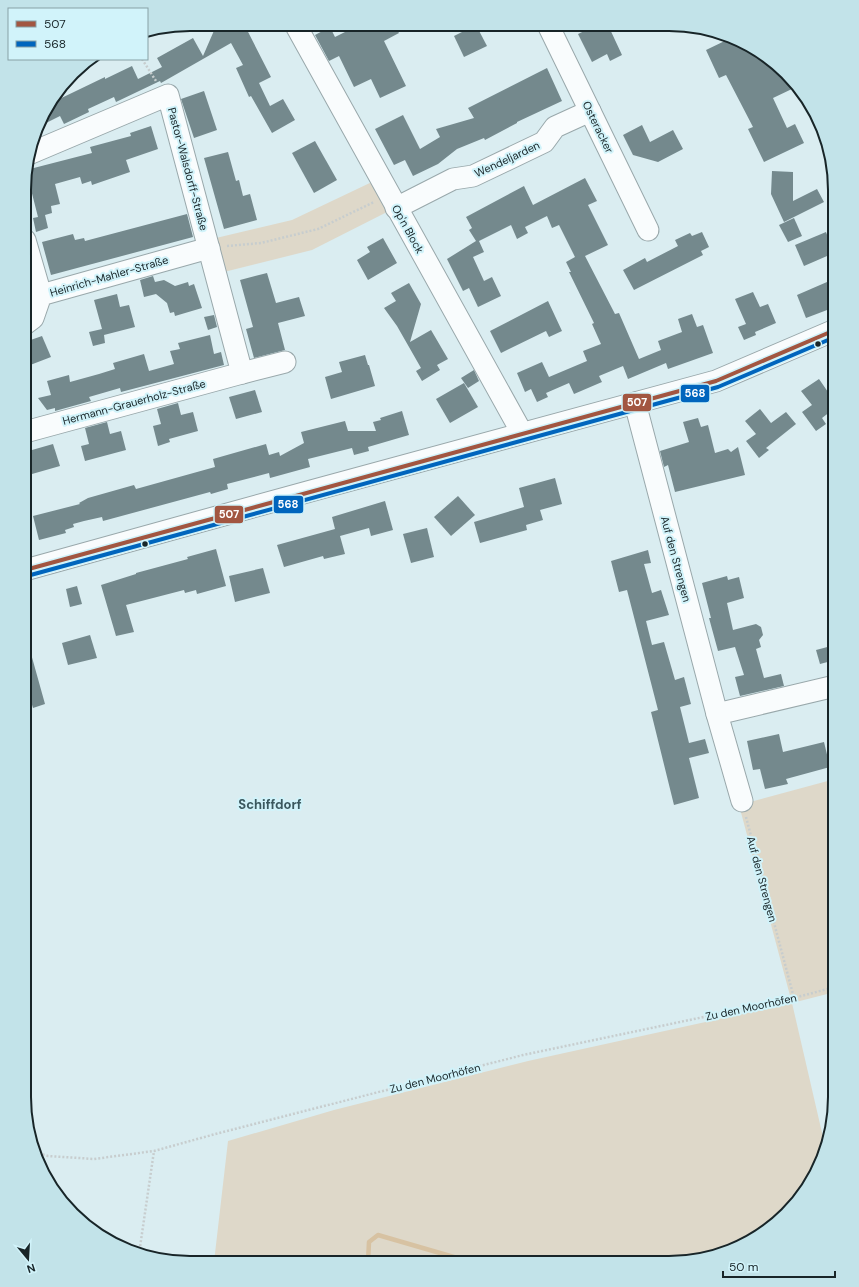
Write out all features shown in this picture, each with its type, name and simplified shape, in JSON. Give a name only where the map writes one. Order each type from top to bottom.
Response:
[{"type":"street","name":"Op'n Block","points":[[299,31],[522,433]]},
{"type":"street","name":"Osteracker","points":[[551,31],[648,230]]},
{"type":"street","name":"Pastor-Walsdorff-Straße","points":[[36,151],[168,95],[209,248]]},
{"type":"street","name":"Wendeljarden","points":[[392,201],[453,179],[473,176],[544,142],[555,128],[590,111]]},
{"type":"street","name":"Heinrich-Mahler-Straße","points":[[31,320],[34,318],[41,295],[209,248]]},
{"type":"street","points":[[209,248],[242,373]]},
{"type":"street","points":[[31,261],[41,295]]},
{"type":"street","points":[[31,569],[522,433],[716,382],[828,333]]},
{"type":"street","name":"Hermann-Grauerholz-Straße","points":[[31,430],[285,362]]},
{"type":"street","name":"Auf den Strengen","points":[[635,403],[717,714],[742,802]]},
{"type":"street","points":[[717,714],[828,688]]},
{"type":"path","points":[[143,60],[158,84],[168,95]]},
{"type":"path","points":[[209,248],[261,243],[318,229],[392,201]]},
{"type":"path","name":"Auf den Strengen","points":[[742,802],[794,998]]},
{"type":"path","name":"Zu den Moorhöfen","points":[[41,1154],[48,1156],[94,1159],[154,1152],[219,1133],[523,1055],[794,998],[828,989]]},
{"type":"path","points":[[140,1248],[154,1152]]},
{"type":"shaded area","points":[[374,181],[391,210],[312,250],[224,272],[216,238],[292,220]]},
{"type":"shaded area","points":[[828,781],[828,994],[792,1003],[739,805]]},
{"type":"shaded area","points":[[792,1003],[823,1138],[816,1158],[807,1176],[795,1194],[774,1216],[766,1223],[739,1240],[720,1248],[700,1253],[679,1256],[215,1256],[228,1141],[334,1110],[528,1061]]},
{"type":"building","points":[[214,31],[248,31],[271,77],[259,83],[270,106],[283,99],[295,120],[272,133],[251,96],[249,97],[236,68],[243,65],[231,43],[161,83],[160,81],[116,102],[114,97],[88,109],[89,112],[64,124],[60,116],[46,123],[60,99],[132,66],[138,79],[162,67],[157,58],[193,38],[203,56]]},
{"type":"building","points":[[322,31],[332,31],[335,37],[347,31],[398,31],[399,33],[384,41],[406,86],[380,98],[371,79],[354,87],[339,56],[329,61],[315,35]]},
{"type":"building","points":[[464,31],[479,31],[487,46],[464,57],[454,36]]},
{"type":"building","points":[[584,31],[611,31],[622,55],[610,61],[607,54],[592,62],[578,34]]},
{"type":"building","points":[[725,41],[748,52],[774,71],[792,89],[773,98],[787,128],[795,124],[804,143],[764,162],[748,129],[753,127],[726,75],[719,78],[706,50]]},
{"type":"building","points":[[547,68],[562,101],[517,122],[485,140],[484,138],[457,149],[438,164],[413,176],[405,160],[394,165],[375,129],[403,115],[420,149],[440,137],[436,129],[474,118],[468,108]]},
{"type":"building","points":[[204,91],[217,130],[194,138],[181,99]]},
{"type":"building","points":[[642,125],[650,142],[673,130],[683,149],[658,162],[633,155],[623,135]]},
{"type":"building","points":[[151,126],[158,149],[126,160],[130,172],[92,185],[91,181],[82,184],[80,177],[55,184],[60,204],[51,206],[52,213],[45,215],[48,228],[36,232],[33,218],[38,217],[31,190],[32,168],[92,153],[90,147],[131,136],[130,133]]},
{"type":"building","points":[[315,141],[337,180],[314,193],[292,153]]},
{"type":"building","points":[[228,152],[236,181],[239,180],[243,196],[250,194],[257,220],[224,229],[204,158]]},
{"type":"building","points":[[772,171],[793,172],[793,201],[817,189],[824,202],[784,222],[771,194]]},
{"type":"building","points":[[585,178],[597,201],[588,205],[608,245],[585,256],[615,314],[619,313],[639,359],[661,350],[658,341],[682,332],[678,319],[692,314],[697,327],[703,325],[713,353],[668,369],[666,363],[628,379],[623,366],[599,376],[602,382],[574,394],[569,383],[546,393],[548,397],[537,402],[531,389],[525,392],[517,373],[542,362],[549,377],[587,361],[583,351],[601,344],[592,324],[594,323],[569,272],[571,272],[566,262],[575,257],[559,225],[552,228],[547,216],[525,227],[528,233],[517,239],[511,225],[479,241],[484,252],[473,257],[484,281],[492,277],[501,296],[478,307],[469,288],[463,291],[447,259],[476,241],[469,230],[472,228],[466,217],[524,186],[533,205]]},
{"type":"building","points":[[187,214],[193,237],[51,275],[42,242],[73,234],[75,240],[84,238],[85,241]]},
{"type":"building","points":[[794,218],[802,236],[788,242],[779,225]]},
{"type":"building","points":[[702,232],[709,247],[701,251],[703,255],[634,290],[623,270],[645,258],[647,262],[678,246],[675,240],[690,233],[692,236]]},
{"type":"building","points":[[826,232],[828,237],[828,256],[804,266],[795,245]]},
{"type":"building","points":[[383,238],[397,263],[368,280],[357,260],[370,252],[367,247]]},
{"type":"building","points":[[267,273],[276,303],[299,297],[305,316],[278,323],[285,350],[254,358],[246,329],[253,327],[240,280]]},
{"type":"building","points":[[153,276],[155,282],[164,280],[175,286],[188,282],[189,286],[194,284],[202,308],[175,316],[174,312],[170,313],[167,303],[156,294],[144,297],[140,280]]},
{"type":"building","points":[[827,282],[828,310],[806,318],[797,295]]},
{"type":"building","points":[[409,283],[421,304],[410,342],[431,330],[448,359],[437,365],[440,370],[422,381],[416,371],[421,368],[397,326],[384,308],[396,301],[391,293]]},
{"type":"building","points":[[753,292],[760,307],[768,304],[776,323],[755,332],[756,335],[744,340],[738,327],[746,324],[735,299]]},
{"type":"building","points":[[117,294],[120,307],[129,305],[135,327],[104,335],[105,343],[93,346],[89,332],[102,329],[94,300]]},
{"type":"building","points":[[548,301],[562,331],[549,337],[546,331],[501,353],[490,331]]},
{"type":"building","points":[[214,315],[217,327],[208,330],[204,317]]},
{"type":"building","points":[[210,335],[214,354],[221,352],[224,365],[121,392],[120,388],[89,397],[91,401],[55,411],[55,408],[47,410],[38,398],[51,395],[47,381],[69,375],[70,382],[99,374],[115,369],[113,363],[144,354],[149,371],[174,364],[170,351],[180,349],[178,343]]},
{"type":"building","points":[[42,336],[51,357],[31,365],[31,340]]},
{"type":"building","points":[[365,355],[375,386],[331,399],[325,377],[342,372],[339,362]]},
{"type":"building","points":[[474,370],[479,381],[468,388],[461,378]]},
{"type":"building","points":[[819,379],[828,392],[828,413],[822,418],[826,424],[816,431],[802,412],[812,405],[801,391]]},
{"type":"building","points":[[464,383],[478,407],[450,423],[436,399]]},
{"type":"building","points":[[255,390],[262,412],[236,419],[229,397]]},
{"type":"building","points":[[178,403],[181,415],[193,412],[198,431],[169,439],[170,442],[158,446],[153,426],[161,424],[157,409]]},
{"type":"building","points":[[760,409],[771,423],[786,412],[796,424],[766,448],[769,450],[759,458],[746,441],[756,434],[745,421]]},
{"type":"building","points":[[402,411],[409,435],[368,447],[369,451],[354,455],[352,448],[308,459],[310,467],[270,478],[269,473],[227,484],[228,489],[211,494],[210,492],[103,521],[102,517],[84,521],[73,524],[74,527],[65,530],[66,533],[39,540],[33,516],[80,504],[79,503],[88,498],[134,485],[136,489],[215,467],[213,459],[266,444],[269,455],[279,452],[280,456],[304,443],[301,432],[345,421],[348,431],[376,431],[373,422],[381,420],[380,418]]},
{"type":"building","points":[[698,418],[701,427],[708,425],[715,453],[728,449],[731,452],[738,447],[745,475],[675,492],[668,465],[664,467],[660,451],[689,442],[683,422]]},
{"type":"building","points":[[107,422],[110,434],[121,431],[126,450],[85,461],[81,446],[89,444],[85,428]]},
{"type":"building","points":[[53,444],[60,466],[31,474],[31,450]]},
{"type":"building","points":[[555,478],[562,504],[540,510],[543,520],[526,525],[527,530],[480,543],[474,522],[524,507],[519,488]]},
{"type":"building","points":[[458,496],[475,515],[451,536],[434,517]]},
{"type":"building","points":[[385,501],[393,530],[371,536],[369,528],[340,536],[345,554],[324,559],[323,556],[284,567],[277,545],[335,529],[332,517]]},
{"type":"building","points":[[427,528],[434,557],[411,563],[403,534]]},
{"type":"building","points":[[216,549],[226,586],[197,594],[196,590],[185,593],[184,590],[126,605],[134,632],[116,636],[101,585]]},
{"type":"building","points":[[648,550],[651,563],[644,564],[652,593],[661,590],[669,615],[646,621],[652,645],[664,642],[675,680],[684,677],[691,704],[680,707],[689,743],[705,739],[709,753],[689,758],[699,798],[674,805],[651,712],[658,710],[627,590],[619,592],[611,561]]},
{"type":"building","points":[[263,568],[270,593],[235,602],[229,576]]},
{"type":"building","points":[[727,576],[728,580],[739,577],[744,598],[727,603],[733,630],[756,624],[761,627],[763,635],[759,640],[761,647],[756,649],[764,678],[781,674],[784,686],[740,696],[735,677],[744,675],[735,647],[718,651],[709,618],[711,618],[702,583]]},
{"type":"building","points":[[77,586],[82,604],[70,607],[66,589]]},
{"type":"building","points":[[90,635],[97,658],[68,665],[62,643]]},
{"type":"building","points":[[828,647],[828,662],[820,664],[816,650]]},
{"type":"building","points":[[31,654],[45,704],[33,708],[31,702]]},
{"type":"building","points":[[779,734],[783,752],[824,742],[828,759],[828,768],[786,779],[788,784],[765,789],[760,769],[753,770],[747,741]]},
{"type":"waterway","points":[[368,1256],[369,1242],[378,1235],[450,1256]]},
{"type":"transit line","name":"507","points":[[31,568],[716,381],[828,333]]},
{"type":"transit line","name":"568","points":[[31,575],[718,387],[828,340]]},
{"type":"district","name":"Schiffdorf","points":[[270,804]]}]
